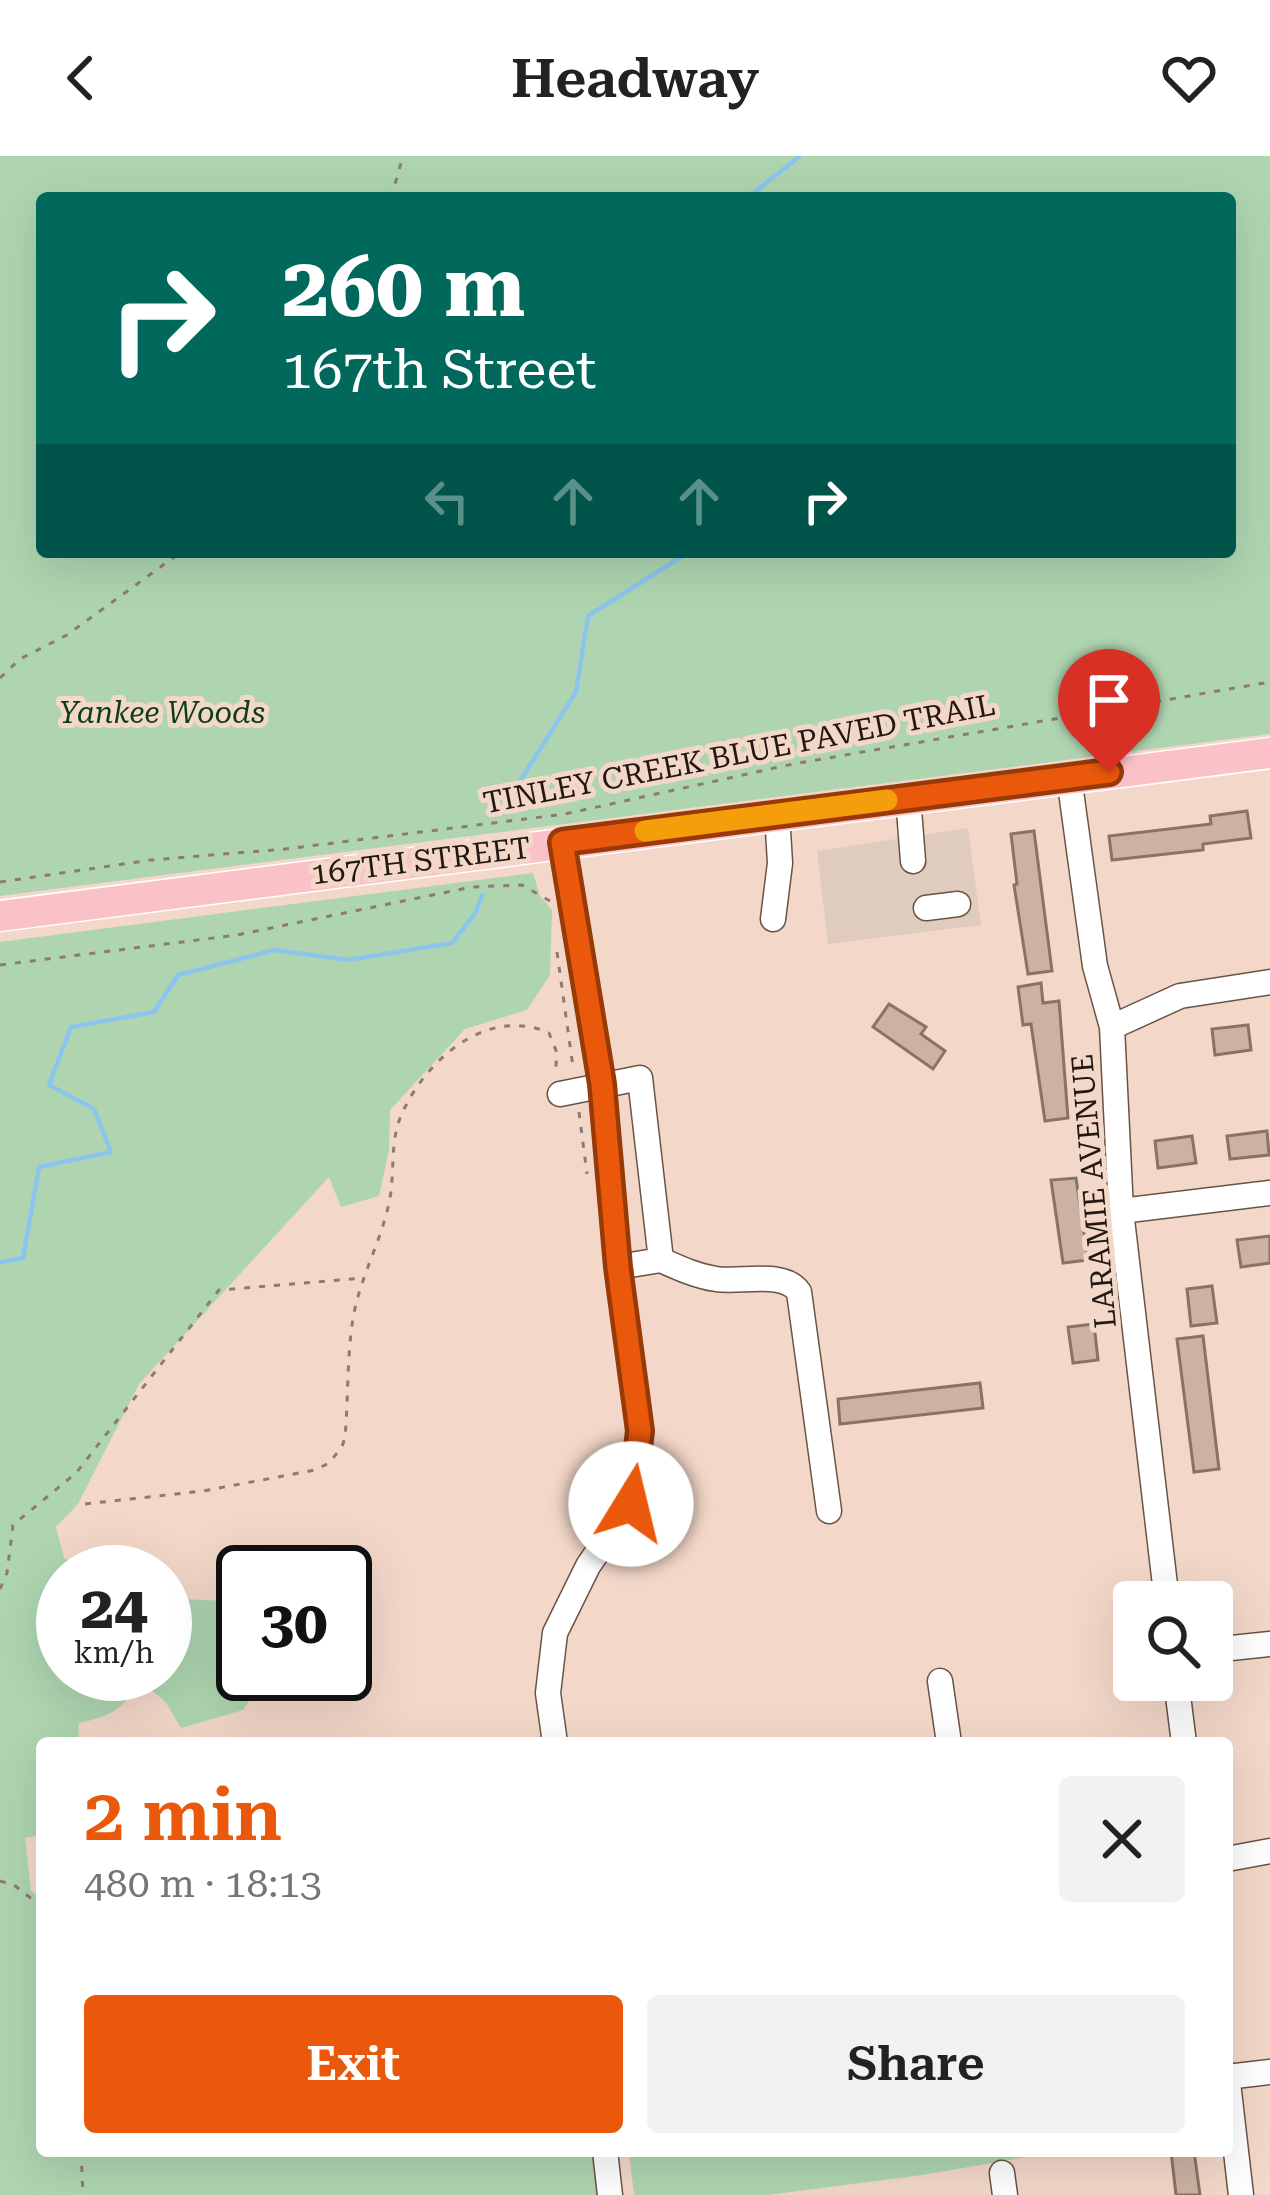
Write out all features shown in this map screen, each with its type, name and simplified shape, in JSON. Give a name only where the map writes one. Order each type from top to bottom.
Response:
[{"type":"main road","name":"167TH STREET","points":[[0,916],[1270,753]]},
{"type":"street","name":"LARAMIE AVENUE","points":[[1069,777],[1095,966],[1112,1027],[1121,1211],[1165,1581]]},
{"type":"street","points":[[908,797],[913,861]]},
{"type":"street","points":[[773,919],[779,863],[777,814]]},
{"type":"street","points":[[554,1737],[548,1693],[555,1633],[588,1566],[631,1504],[640,1431],[618,1267],[602,1084],[562,842]]},
{"type":"street","points":[[926,908],[958,904]]},
{"type":"street","points":[[1112,1027],[1180,996],[1270,982]]},
{"type":"street","points":[[568,1093],[640,1078],[661,1260]]},
{"type":"street","points":[[1121,1211],[1270,1193]]},
{"type":"street","points":[[618,1267],[661,1260],[720,1280],[794,1284],[799,1292],[829,1511]]},
{"type":"street","points":[[1233,1648],[1270,1644]]},
{"type":"street","points":[[940,1681],[948,1737]]},
{"type":"street","points":[[1179,1701],[1183,1737]]},
{"type":"street","points":[[1233,1858],[1270,1851]]},
{"type":"street","points":[[1233,2075],[1270,2072]]},
{"type":"street","points":[[1233,2127],[1241,2195]]},
{"type":"street","points":[[606,2157],[610,2195]]},
{"type":"path","points":[[393,192],[403,156]]},
{"type":"path","points":[[0,678],[20,659],[68,635],[173,558]]},
{"type":"path","name":"TINLEY CREEK BLUE PAVED TRAIL","points":[[0,882],[152,860],[285,849],[565,814],[793,764],[1270,682]]},
{"type":"path","points":[[0,965],[237,935],[472,887],[523,885],[550,899]]},
{"type":"path","points":[[556,942],[568,1093],[588,1180]]},
{"type":"path","points":[[85,1504],[203,1491],[304,1473],[329,1462],[342,1447],[356,1304],[390,1202],[399,1121],[423,1078],[448,1049],[478,1034],[517,1026],[539,1028],[552,1037],[557,1053],[555,1084],[568,1093]]},
{"type":"path","points":[[0,1588],[7,1573],[13,1525],[76,1473],[219,1291],[364,1278]]},
{"type":"path","points":[[0,1880],[36,1902]]},
{"type":"path","points":[[81,2157],[83,2195]]},
{"type":"shaded area","points":[[968,828],[981,925],[828,944],[817,851]]},
{"type":"green space","name":"Yankee Woods","points":[[0,156],[1270,156],[1270,734],[0,896]]},
{"type":"green space","points":[[533,873],[540,896],[552,910],[550,975],[527,1010],[465,1029],[390,1110],[389,1150],[379,1196],[341,1207],[329,1177],[139,1384],[78,1504],[56,1527],[61,1545],[36,1545],[36,1701],[126,1701],[99,1718],[79,1723],[78,1737],[36,1737],[36,1836],[25,1838],[31,1891],[36,1894],[36,2157],[595,2157],[598,2195],[0,2195],[0,942]]},
{"type":"green space","points":[[192,1599],[216,1601],[216,1701],[249,1701],[243,1710],[181,1728],[165,1701],[192,1701]]},
{"type":"green space","points":[[630,2157],[1026,2157],[768,2195],[634,2195]]},
{"type":"building","points":[[1247,811],[1251,838],[1203,844],[1203,850],[1112,860],[1109,836],[1211,824],[1210,816]]},
{"type":"building","points":[[1034,831],[1052,971],[1028,974],[1011,834]]},
{"type":"building","points":[[1041,983],[1043,1003],[1059,1001],[1068,1118],[1045,1121],[1031,1024],[1023,1025],[1018,987]]},
{"type":"building","points":[[889,1004],[926,1027],[921,1034],[945,1051],[933,1069],[873,1027]]},
{"type":"building","points":[[1248,1025],[1251,1050],[1215,1055],[1212,1029]]},
{"type":"building","points":[[1267,1131],[1269,1155],[1230,1159],[1227,1136]]},
{"type":"building","points":[[1192,1136],[1196,1163],[1158,1168],[1155,1141]]},
{"type":"building","points":[[1076,1178],[1088,1260],[1063,1263],[1051,1180]]},
{"type":"building","points":[[1270,1236],[1270,1263],[1241,1267],[1237,1240]]},
{"type":"building","points":[[1212,1286],[1217,1323],[1191,1326],[1187,1289]]},
{"type":"building","points":[[1094,1324],[1098,1360],[1073,1363],[1068,1327]]},
{"type":"building","points":[[1203,1336],[1219,1469],[1194,1472],[1177,1339]]},
{"type":"building","points":[[980,1383],[983,1408],[840,1424],[838,1399]]},
{"type":"building","points":[[1172,2157],[1195,2157],[1200,2195],[1176,2195]]},
{"type":"waterway","points":[[755,192],[800,156]]},
{"type":"waterway","points":[[505,813],[510,797],[576,692],[588,616],[680,558]]},
{"type":"waterway","points":[[0,1262],[23,1258],[39,1167],[111,1152],[94,1109],[49,1085],[71,1027],[154,1012],[178,975],[275,950],[348,960],[452,943],[476,912],[482,895]]},
{"type":"slow traffic","points":[[645,831],[887,800]]},
{"type":"route","points":[[631,1504],[640,1431],[618,1267],[602,1084],[562,842],[1109,772]]}]
